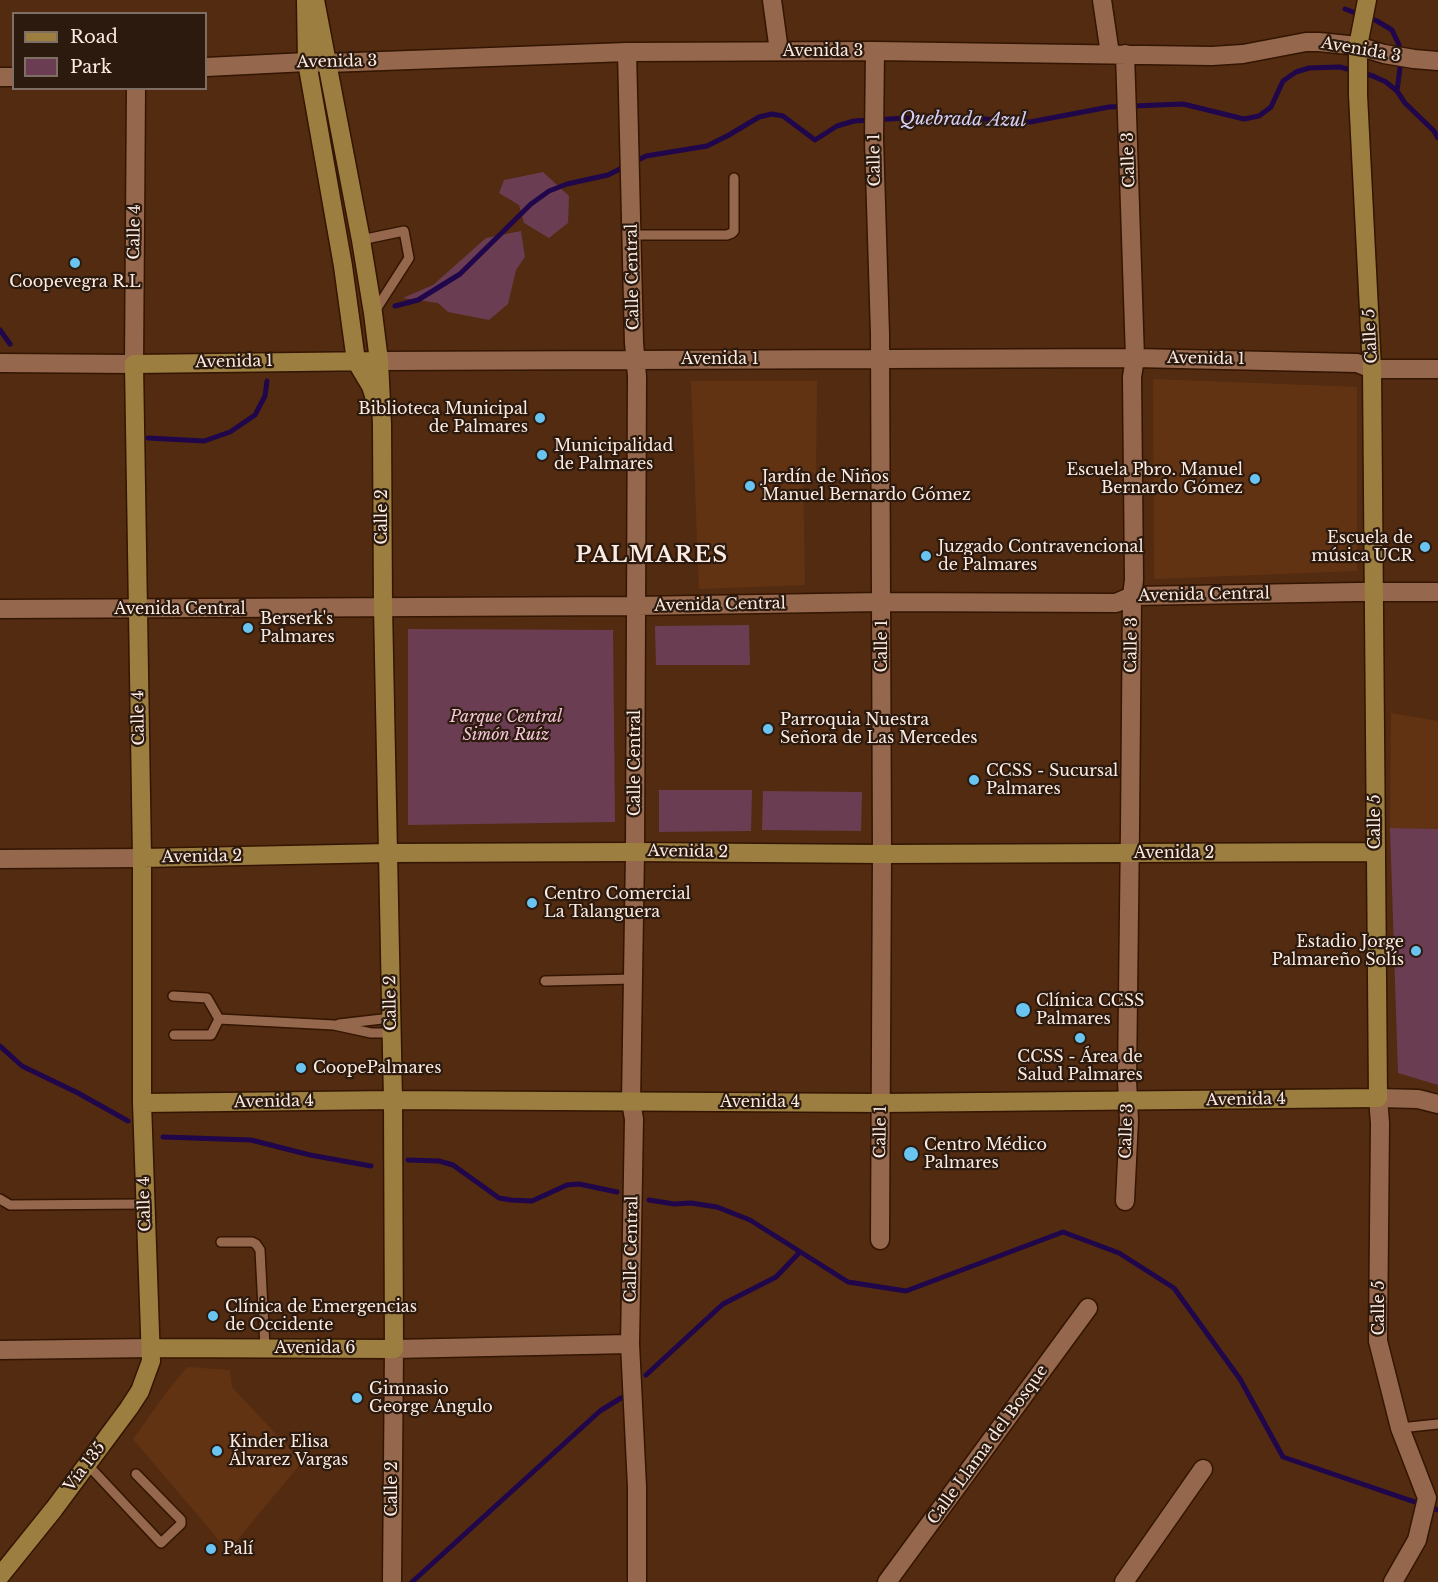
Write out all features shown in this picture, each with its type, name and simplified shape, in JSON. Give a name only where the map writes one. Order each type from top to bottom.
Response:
[{"type":"main road","points":[[306,0],[307,62]]},
{"type":"main road","points":[[315,0],[328,63]]},
{"type":"main road","name":"Calle 5","points":[[1366,2],[1358,46],[1358,95],[1372,369],[1378,1098]]},
{"type":"main road","name":"Calle 2","points":[[307,62],[343,266],[356,362],[371,386],[382,424]]},
{"type":"main road","name":"Calle 2","points":[[328,63],[361,240],[379,361],[382,424],[383,607],[393,1100],[394,1348]]},
{"type":"main road","name":"Avenida 1","points":[[134,364],[379,361]]},
{"type":"main road","name":"Calle 4","points":[[134,364],[142,858],[142,1103],[144,1204],[152,1348]]},
{"type":"main road","name":"Avenida 2","points":[[142,858],[388,853],[1375,852]]},
{"type":"main road","name":"Avenida 4","points":[[142,1103],[393,1100],[881,1103],[1378,1098]]},
{"type":"main road","name":"Avenida 6","points":[[152,1348],[394,1348]]},
{"type":"main road","name":"Vía 135","points":[[0,1576],[140,1391],[151,1361],[152,1348]]},
{"type":"street","points":[[772,0],[779,51]]},
{"type":"street","name":"Calle 3","points":[[1102,0],[1125,88],[1135,358],[1132,377],[1134,580],[1127,1080],[1129,1101],[1125,1201]]},
{"type":"street","name":"Avenida 3","points":[[207,67],[627,52],[875,51],[1212,56],[1243,54],[1306,42],[1358,46],[1384,54],[1438,61]]},
{"type":"street","name":"Calle 1","points":[[875,51],[874,139],[880,358],[882,854],[880,1240]]},
{"type":"street","name":"Calle Central","points":[[627,52],[636,360],[635,852],[631,1102],[634,1119],[630,1344],[637,1487],[637,1582]]},
{"type":"street","name":"Calle 4","points":[[134,364],[136,90]]},
{"type":"street","name":"Avenida 1","points":[[379,361],[1135,358],[1357,363],[1372,369],[1438,369]]},
{"type":"street","name":"Avenida 1","points":[[0,363],[134,364]]},
{"type":"street","name":"Avenida Central","points":[[0,609],[635,606],[881,602],[1116,603],[1132,596],[1375,591],[1438,592]]},
{"type":"street","name":"Avenida 2","points":[[0,859],[142,858]]},
{"type":"street","points":[[1378,1098],[1407,1098],[1438,1104]]},
{"type":"street","name":"Calle 5","points":[[1378,1098],[1380,1123],[1378,1341],[1400,1428],[1427,1498],[1418,1540],[1393,1582]]},
{"type":"street","name":"Calle Llama del Bosque","points":[[887,1582],[1088,1308]]},
{"type":"street","name":"Avenida 6","points":[[394,1348],[630,1344]]},
{"type":"street","name":"Avenida 6","points":[[0,1350],[152,1348]]},
{"type":"street","name":"Calle 2","points":[[392,1582],[394,1348]]},
{"type":"street","points":[[1124,1582],[1203,1469]]},
{"type":"lane","points":[[632,236],[727,235],[732,233],[734,231],[734,178]]},
{"type":"lane","points":[[361,240],[404,231],[409,258],[373,313]]},
{"type":"lane","points":[[545,981],[633,979]]},
{"type":"lane","points":[[173,996],[207,998],[219,1019]]},
{"type":"lane","points":[[219,1019],[334,1025],[371,1033],[391,1025]]},
{"type":"lane","points":[[174,1035],[211,1035],[219,1019]]},
{"type":"lane","points":[[334,1025],[370,1019],[391,1025]]},
{"type":"lane","points":[[0,1199],[10,1205],[144,1204]]},
{"type":"lane","points":[[221,1242],[252,1242],[260,1250],[265,1348]]},
{"type":"lane","points":[[1400,1428],[1438,1424]]},
{"type":"lane","points":[[87,1464],[161,1543],[181,1524],[182,1520],[136,1474]]},
{"type":"shaded area","name":"Escuela Pbro. Manuel Bernardo Gómez","points":[[1153,379],[1357,387],[1357,571],[1154,579]]},
{"type":"shaded area","name":"Jardín de Niños Manuel Bernardo Gómez","points":[[691,381],[817,381],[816,474],[803,472],[805,585],[699,589]]},
{"type":"shaded area","points":[[1391,713],[1438,721],[1438,829],[1390,828]]},
{"type":"shaded area","name":"Kinder Elisa Álvarez Vargas","points":[[187,1367],[230,1370],[232,1387],[302,1462],[228,1551],[133,1439]]},
{"type":"green space","points":[[543,172],[569,196],[568,223],[549,238],[524,223],[519,205],[499,193],[504,180]]},
{"type":"green space","points":[[521,231],[525,257],[516,270],[508,304],[489,320],[448,312],[438,303],[403,298],[433,285],[486,238]]},
{"type":"green space","points":[[749,625],[750,665],[656,665],[655,626]]},
{"type":"green space","name":"Parque Central Simón Ruíz","points":[[408,629],[613,630],[615,822],[408,825]]},
{"type":"green space","points":[[659,790],[752,790],[751,831],[659,832]]},
{"type":"green space","points":[[763,791],[862,792],[861,831],[762,830]]},
{"type":"green space","name":"Estadio Jorge Palmareño Solís","points":[[1390,828],[1438,829],[1438,1085],[1398,1073]]},
{"type":"waterway","points":[[1345,9],[1377,21],[1392,30],[1399,45],[1400,68],[1397,91]]},
{"type":"waterway","name":"Quebrada Azul","points":[[395,306],[418,300],[460,274],[531,204],[549,191],[567,184],[608,175],[646,156],[707,146],[759,117],[772,114],[783,116],[815,140],[837,126],[854,121],[941,116],[1030,122],[1109,107],[1183,104],[1244,119],[1259,116],[1271,107],[1283,81],[1296,72],[1309,68],[1340,67],[1386,82],[1397,91],[1405,103],[1434,131],[1438,138]]},
{"type":"waterway","name":"Quebrada Azul","points":[[0,330],[10,344]]},
{"type":"waterway","name":"Quebrada Azul","points":[[148,438],[204,441],[230,432],[255,415],[265,396],[267,381]]},
{"type":"waterway","points":[[0,1046],[22,1066],[78,1093],[128,1121]]},
{"type":"waterway","points":[[163,1137],[251,1140],[310,1155],[371,1166]]},
{"type":"waterway","points":[[408,1160],[439,1161],[453,1165],[499,1198],[511,1200],[532,1201],[567,1185],[579,1184],[617,1192]]},
{"type":"waterway","points":[[649,1200],[717,1207],[750,1220],[848,1282],[906,1291],[1063,1232],[1119,1253],[1174,1288],[1240,1379],[1283,1457],[1438,1510]]},
{"type":"waterway","points":[[646,1375],[723,1304],[776,1277],[800,1252]]},
{"type":"waterway","points":[[412,1582],[600,1411],[621,1398]]},
{"type":"place","name":"Coopevegra R.L","points":[[75,263]]},
{"type":"place","name":"Biblioteca Municipal de Palmares","points":[[540,418]]},
{"type":"place","name":"Municipalidad de Palmares","points":[[542,455]]},
{"type":"place","name":"Escuela Pbro. Manuel Bernardo Gómez","points":[[1255,479]]},
{"type":"place","name":"Jardín de Niños Manuel Bernardo Gómez","points":[[750,486]]},
{"type":"place","name":"Escuela de música UCR","points":[[1425,547]]},
{"type":"place","name":"Juzgado Contravencional de Palmares","points":[[926,556]]},
{"type":"place","name":"Berserk's Palmares","points":[[248,628]]},
{"type":"place","name":"Parroquia Nuestra Señora de Las Mercedes","points":[[768,729]]},
{"type":"place","name":"CCSS - Sucursal Palmares","points":[[974,780]]},
{"type":"place","name":"Centro Comercial La Talanguera","points":[[532,903]]},
{"type":"place","name":"Estadio Jorge Palmareño Solís","points":[[1416,951]]},
{"type":"place","name":"Clínica CCSS Palmares","points":[[1023,1010]]},
{"type":"place","name":"CCSS - Área de Salud Palmares","points":[[1080,1038]]},
{"type":"place","name":"CoopePalmares","points":[[301,1068]]},
{"type":"place","name":"Centro Médico Palmares","points":[[911,1154]]},
{"type":"place","name":"Clínica de Emergencias de Occidente","points":[[213,1316]]},
{"type":"place","name":"Gimnasio George Angulo","points":[[357,1398]]},
{"type":"place","name":"Kinder Elisa Álvarez Vargas","points":[[217,1451]]},
{"type":"place","name":"Palí","points":[[211,1549]]},
{"type":"district","name":"PALMARES","points":[[652,556]]}]
